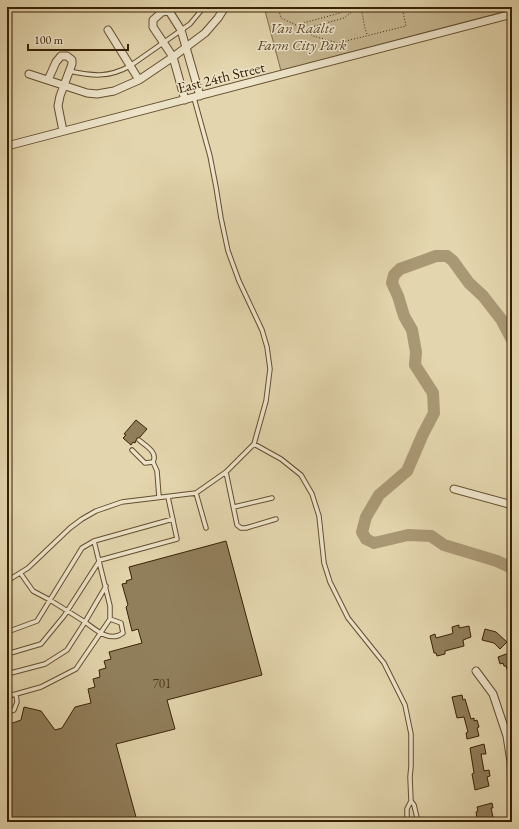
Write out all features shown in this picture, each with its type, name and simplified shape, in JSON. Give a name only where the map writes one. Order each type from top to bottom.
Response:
[{"type":"street","points":[[29,74],[87,92],[97,94],[114,92],[139,80],[187,47],[205,33],[225,7]]},
{"type":"street","points":[[186,100],[173,57],[153,27],[153,20],[162,12],[169,11],[181,30],[187,47],[197,97]]},
{"type":"street","name":"East 24th Street","points":[[7,146],[512,14]]},
{"type":"street","points":[[108,30],[139,80]]},
{"type":"street","points":[[48,80],[56,62],[61,56],[67,56],[72,60],[58,106],[64,131]]},
{"type":"street","points":[[454,489],[512,505]]},
{"type":"street","points":[[476,671],[493,694],[507,736],[511,762],[512,804]]},
{"type":"lane","points":[[69,71],[91,76],[110,75],[130,66],[190,24],[204,7]]},
{"type":"lane","points":[[7,581],[20,574],[37,560],[70,528],[96,511],[122,502],[196,493],[226,472],[254,444],[266,401],[270,369],[267,347],[262,330],[228,251],[197,97]]},
{"type":"lane","points":[[139,440],[155,454],[153,462],[157,472],[159,497]]},
{"type":"lane","points":[[254,444],[281,459],[296,471],[301,476],[312,494],[319,516],[324,563],[330,582],[348,618],[384,663],[405,705],[411,734],[411,801],[407,809],[407,822]]},
{"type":"lane","points":[[132,450],[145,463],[153,462]]},
{"type":"lane","points":[[226,472],[237,525],[241,528],[276,520]]},
{"type":"lane","points":[[196,493],[206,528]]},
{"type":"lane","points":[[7,654],[41,644],[67,611],[100,560],[177,539],[168,497]]},
{"type":"lane","points":[[234,507],[272,498]]},
{"type":"lane","points":[[7,632],[37,621],[82,548],[94,541],[173,519]]},
{"type":"lane","points":[[7,696],[41,687],[76,669],[110,619],[110,606],[106,586],[94,541]]},
{"type":"lane","points":[[20,574],[33,591],[50,600],[101,633],[112,638],[118,637],[123,633],[121,623],[110,619]]},
{"type":"lane","points":[[7,674],[45,664],[67,650],[106,586]]},
{"type":"lane","points":[[7,712],[14,710],[17,702],[16,694]]},
{"type":"lane","points":[[411,801],[414,805],[418,822]]},
{"type":"path","points":[[278,7],[281,18],[296,25],[340,13],[349,7]]},
{"type":"path","points":[[367,35],[363,26],[363,14],[359,7],[344,18],[308,28],[308,32],[313,36],[336,43],[406,26],[402,7]]},
{"type":"green space","name":"Van Raalte Farm City Park","points":[[264,7],[512,7],[512,10],[281,71]]},
{"type":"building","points":[[136,420],[147,429],[140,437],[137,438],[135,443],[133,442],[131,445],[123,438],[126,435],[124,434]]},
{"type":"building","points":[[226,541],[262,675],[167,700],[175,729],[116,744],[136,817],[118,822],[7,822],[7,725],[21,720],[24,707],[41,711],[55,730],[62,728],[75,707],[91,703],[88,689],[95,687],[93,679],[100,677],[99,670],[106,668],[104,661],[111,659],[109,652],[142,643],[138,629],[132,631],[126,607],[128,605],[122,584],[127,583],[126,581],[132,579],[129,567]]},
{"type":"building","points":[[459,625],[459,628],[469,626],[471,637],[463,640],[464,646],[445,651],[445,654],[437,656],[436,653],[434,653],[430,636],[435,634],[436,638],[451,634],[453,633],[452,627]]},
{"type":"building","points":[[485,629],[496,632],[507,642],[500,649],[494,643],[482,640]]},
{"type":"building","points":[[512,652],[511,682],[506,666],[504,666],[503,663],[500,664],[498,657]]},
{"type":"building","points":[[462,695],[463,700],[465,699],[471,719],[474,718],[474,721],[477,720],[479,736],[467,739],[466,733],[468,732],[464,717],[457,718],[452,697]]},
{"type":"building","points":[[484,744],[486,754],[481,754],[484,771],[489,770],[490,776],[487,777],[489,786],[475,790],[470,748]]},
{"type":"building","points":[[492,803],[493,808],[491,808],[494,822],[481,822],[480,818],[477,818],[477,807]]},
{"type":"waterway","points":[[512,340],[501,319],[483,296],[469,283],[453,261],[447,256],[436,256],[400,269],[394,275],[392,283],[404,316],[412,330],[416,352],[415,365],[433,393],[434,413],[407,471],[379,495],[366,517],[362,532],[366,539],[374,543],[408,535],[431,536],[444,545],[497,561],[512,568]]}]
